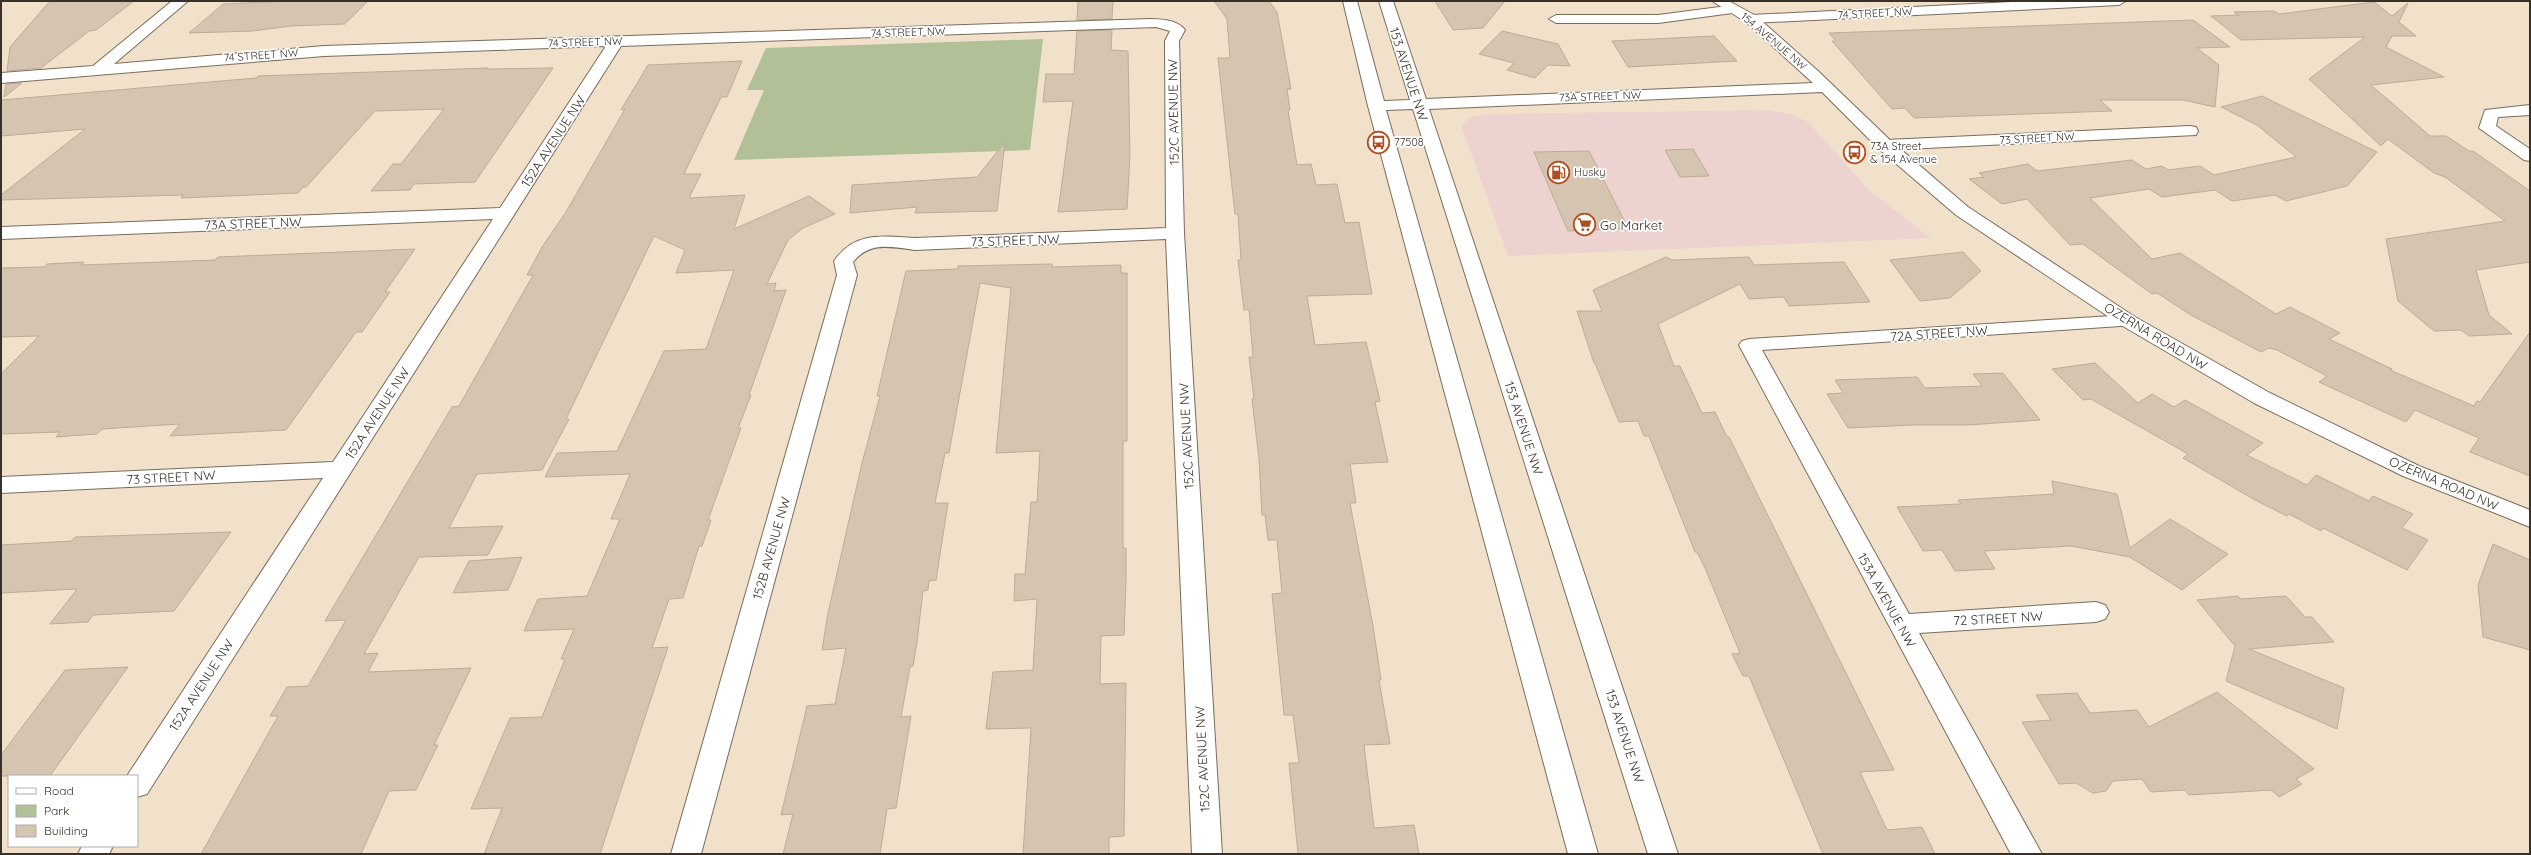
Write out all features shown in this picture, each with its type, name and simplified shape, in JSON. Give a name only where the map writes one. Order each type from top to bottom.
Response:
[{"type":"street","points":[[96,70],[181,1]]},
{"type":"street","points":[[1350,1],[1376,106],[1583,854]]},
{"type":"street","name":"153 AVENUE NW","points":[[1386,1],[1418,104],[1663,854]]},
{"type":"street","name":"154 AVENUE NW","points":[[1719,1],[1751,19],[1824,87]]},
{"type":"street","name":"74 STREET NW","points":[[1751,19],[2119,1]]},
{"type":"street","points":[[1556,19],[1658,19],[1736,10]]},
{"type":"street","name":"74 STREET NW","points":[[1,78],[324,51],[1124,25],[1152,22],[1169,24]]},
{"type":"street","name":"152C AVENUE NW","points":[[1169,24],[1178,30],[1172,41],[1175,233],[1207,854]]},
{"type":"street","name":"152A AVENUE NW","points":[[138,784],[617,41]]},
{"type":"street","name":"73A STREET NW","points":[[1376,106],[1824,87]]},
{"type":"street","name":"OZERNA ROAD NW","points":[[1824,87],[1884,145],[1962,211],[2128,321],[2283,408],[2411,471],[2530,519]]},
{"type":"street","points":[[2530,110],[2491,113],[2487,128],[2530,156]]},
{"type":"street","name":"73 STREET NW","points":[[1884,145],[2190,131]]},
{"type":"street","name":"73A STREET NW","points":[[1,233],[506,213]]},
{"type":"street","name":"73 STREET NW","points":[[855,247],[881,241],[915,244],[1175,233]]},
{"type":"street","name":"152B AVENUE NW","points":[[686,854],[847,274],[843,261],[855,247]]},
{"type":"street","name":"72A STREET NW","points":[[1749,345],[2128,321]]},
{"type":"street","name":"153A AVENUE NW","points":[[1749,345],[1900,624],[2028,854]]},
{"type":"street","name":"73 STREET NW","points":[[1,485],[341,469]]},
{"type":"street","name":"72 STREET NW","points":[[1900,624],[2096,612]]},
{"type":"shaded area","points":[[1768,110],[1790,114],[1808,122],[1871,192],[1931,238],[1508,256],[1461,125],[1471,117],[1486,114]]},
{"type":"green space","points":[[1043,39],[1030,150],[734,160],[764,90],[747,90],[766,48]]},
{"type":"building","points":[[50,1],[134,1],[96,30],[89,31],[41,68],[7,71],[10,47]]},
{"type":"building","points":[[287,1],[368,1],[345,24],[291,26],[253,31],[189,33],[223,4]]},
{"type":"building","points":[[1078,1],[1113,1],[1112,19],[1077,20]]},
{"type":"building","points":[[1214,1],[1269,1],[1277,12],[1291,89],[1287,89],[1290,110],[1288,110],[1297,165],[1311,164],[1316,185],[1337,184],[1345,223],[1359,222],[1372,294],[1307,296],[1315,345],[1366,342],[1380,401],[1375,402],[1388,462],[1350,464],[1356,503],[1350,503],[1373,626],[1381,680],[1379,680],[1390,744],[1364,745],[1374,828],[1414,825],[1419,854],[1298,854],[1289,763],[1299,763],[1293,715],[1284,715],[1272,594],[1282,593],[1277,540],[1268,540],[1265,515],[1262,515],[1259,459],[1249,357],[1253,357],[1249,309],[1244,310],[1238,260],[1241,260],[1238,214],[1235,214],[1218,58],[1230,58],[1227,19]]},
{"type":"building","points":[[1435,1],[1505,1],[1483,28],[1453,30]]},
{"type":"building","points":[[2374,2],[2392,16],[2408,3],[2399,22],[2416,36],[2392,36],[2386,47],[2444,77],[2371,85],[2430,136],[2446,136],[2469,151],[2473,151],[2530,191],[2530,262],[2476,270],[2489,315],[2512,334],[2469,336],[2461,330],[2434,331],[2398,301],[2386,239],[2505,221],[2445,177],[2434,173],[2388,139],[2381,146],[2309,79],[2365,37],[2241,40],[2211,16],[2239,15],[2234,12],[2274,11],[2279,14]]},
{"type":"building","points":[[2193,20],[2230,47],[2197,48],[2219,65],[2215,107],[2183,100],[2100,100],[2112,111],[1914,118],[1905,108],[1892,109],[1832,41],[1836,41],[1829,33]]},
{"type":"building","points":[[1112,30],[1111,50],[1128,51],[1130,155],[1127,209],[1058,212],[1073,101],[1043,102],[1046,74],[1074,74],[1077,31]]},
{"type":"building","points":[[1502,31],[1558,44],[1570,66],[1548,65],[1535,78],[1507,70],[1514,63],[1479,54]]},
{"type":"building","points":[[1714,36],[1737,61],[1628,67],[1612,41]]},
{"type":"building","points":[[742,61],[727,97],[721,97],[684,174],[701,174],[689,198],[745,195],[734,229],[809,196],[835,214],[803,228],[788,240],[767,284],[776,283],[774,291],[786,290],[749,395],[751,395],[738,428],[741,428],[708,520],[711,520],[702,546],[699,546],[683,598],[669,599],[652,648],[668,647],[600,854],[484,854],[502,808],[471,809],[510,718],[542,717],[565,659],[561,659],[574,629],[524,631],[538,599],[587,596],[620,519],[611,519],[630,474],[545,477],[557,453],[617,451],[664,351],[706,349],[734,270],[676,273],[685,250],[654,236],[566,419],[569,419],[542,470],[477,474],[449,528],[503,526],[488,555],[419,557],[364,654],[378,653],[368,672],[471,668],[434,745],[438,745],[416,790],[389,791],[361,854],[201,854],[278,716],[270,716],[287,687],[308,686],[346,620],[325,621],[452,407],[459,406],[533,275],[527,275],[542,247],[566,212],[625,109],[621,110],[648,65]]},
{"type":"building","points":[[488,68],[487,69],[553,68],[475,182],[414,184],[410,190],[371,191],[393,164],[401,164],[444,109],[375,111],[306,187],[303,187],[298,193],[181,198],[183,195],[1,200],[1,195],[85,129],[1,136],[1,100],[256,78],[258,76]]},
{"type":"building","points":[[22,83],[4,97],[6,84]]},
{"type":"building","points":[[2262,96],[2377,152],[2347,186],[2286,201],[2275,195],[2232,201],[2215,190],[2162,197],[2149,189],[2090,198],[2152,259],[2180,253],[2276,314],[2290,307],[2340,333],[2329,339],[2392,369],[2390,370],[2474,406],[2477,401],[2480,402],[2530,332],[2530,476],[2470,452],[2479,438],[2415,410],[2406,422],[2319,382],[2327,376],[2277,350],[2269,348],[2261,352],[2191,315],[2157,293],[2152,294],[2083,244],[2070,245],[2027,199],[2002,204],[1969,179],[1984,177],[1979,173],[2028,164],[2037,171],[2132,160],[2146,169],[2162,166],[2168,170],[2200,166],[2214,175],[2296,157],[2257,125],[2221,107]]},
{"type":"building","points":[[1005,142],[997,211],[915,213],[917,207],[850,213],[852,185],[977,177]]},
{"type":"building","points":[[1693,149],[1709,176],[1680,177],[1665,150]]},
{"type":"building","points":[[1589,151],[1628,228],[1568,231],[1534,152]]},
{"type":"building","points":[[415,249],[385,292],[390,292],[362,332],[356,332],[286,430],[170,436],[180,424],[102,429],[97,434],[56,437],[60,432],[1,434],[1,374],[39,336],[1,337],[1,268],[44,267],[47,264],[84,262],[81,265],[215,260],[218,257]]},
{"type":"building","points":[[1963,252],[1981,271],[1950,298],[1920,301],[1890,260]]},
{"type":"building","points":[[1666,257],[1672,260],[1749,257],[1754,265],[1844,262],[1870,302],[1789,306],[1784,297],[1749,299],[1740,284],[1658,324],[1674,366],[1680,366],[1702,413],[1715,412],[1727,437],[1729,437],[1894,770],[1860,772],[1887,830],[1922,827],[1935,854],[1823,854],[1749,676],[1743,676],[1732,654],[1740,653],[1705,568],[1697,552],[1695,552],[1649,436],[1644,436],[1638,421],[1619,422],[1594,363],[1577,311],[1602,311],[1593,290]]},
{"type":"building","points":[[1052,264],[1052,267],[1121,265],[1121,273],[1127,273],[1127,441],[1123,441],[1123,548],[1126,548],[1124,635],[1101,636],[1100,684],[1126,683],[1124,836],[1109,837],[1109,854],[1023,854],[1031,728],[986,729],[993,672],[1033,670],[1037,599],[1014,601],[1015,574],[1025,574],[1031,502],[1037,502],[1040,451],[996,453],[1011,288],[980,283],[949,453],[945,453],[935,503],[948,503],[936,580],[929,581],[928,590],[923,591],[913,666],[910,667],[901,717],[911,716],[896,808],[887,809],[880,854],[783,854],[793,814],[781,815],[807,706],[835,704],[846,648],[822,650],[828,613],[862,463],[880,396],[877,396],[906,271],[958,269],[958,266]]},
{"type":"building","points":[[2095,363],[2138,403],[2152,394],[2174,407],[2185,400],[2263,443],[2247,455],[2307,485],[2316,475],[2369,501],[2373,496],[2413,514],[2402,528],[2428,540],[2407,570],[2323,528],[2321,531],[2289,514],[2287,516],[2255,500],[2183,458],[2188,454],[2091,399],[2083,400],[2052,369]]},
{"type":"building","points":[[2003,373],[2040,420],[1968,425],[1913,425],[1848,428],[1827,394],[1843,393],[1835,380],[1917,377],[1925,388],[1982,386],[1973,374]]},
{"type":"building","points":[[2052,481],[2117,494],[2130,548],[2170,519],[2228,554],[2182,590],[2130,557],[2071,546],[1984,551],[1995,569],[1955,571],[1942,550],[1923,551],[1897,507],[1961,504],[1958,500],[2054,494]]},
{"type":"building","points":[[231,532],[174,611],[93,615],[88,622],[50,624],[77,589],[1,593],[1,545],[72,541],[75,537]]},
{"type":"building","points":[[2493,544],[2530,560],[2530,650],[2483,637],[2478,585]]},
{"type":"building","points":[[522,557],[508,590],[453,593],[469,561]]},
{"type":"building","points":[[2238,596],[2240,599],[2286,596],[2305,617],[2312,617],[2334,642],[2249,649],[2344,688],[2337,729],[2226,681],[2235,646],[2197,600]]},
{"type":"building","points":[[128,667],[51,775],[1,776],[1,755],[65,670]]},
{"type":"building","points":[[2217,692],[2314,769],[2296,779],[2302,784],[2279,797],[2271,790],[2189,795],[2185,790],[2151,792],[2142,779],[2113,781],[2106,791],[2093,793],[2076,783],[2059,784],[2022,722],[2051,720],[2036,695],[2077,693],[2090,713],[2137,710],[2149,727]]},
{"type":"place","name":"77508","points":[[1378,142]]},
{"type":"place","name":"73A Street & 154 Avenue","points":[[1855,152]]},
{"type":"place","name":"Husky","points":[[1558,172]]},
{"type":"place","name":"Go Market","points":[[1584,225]]}]
